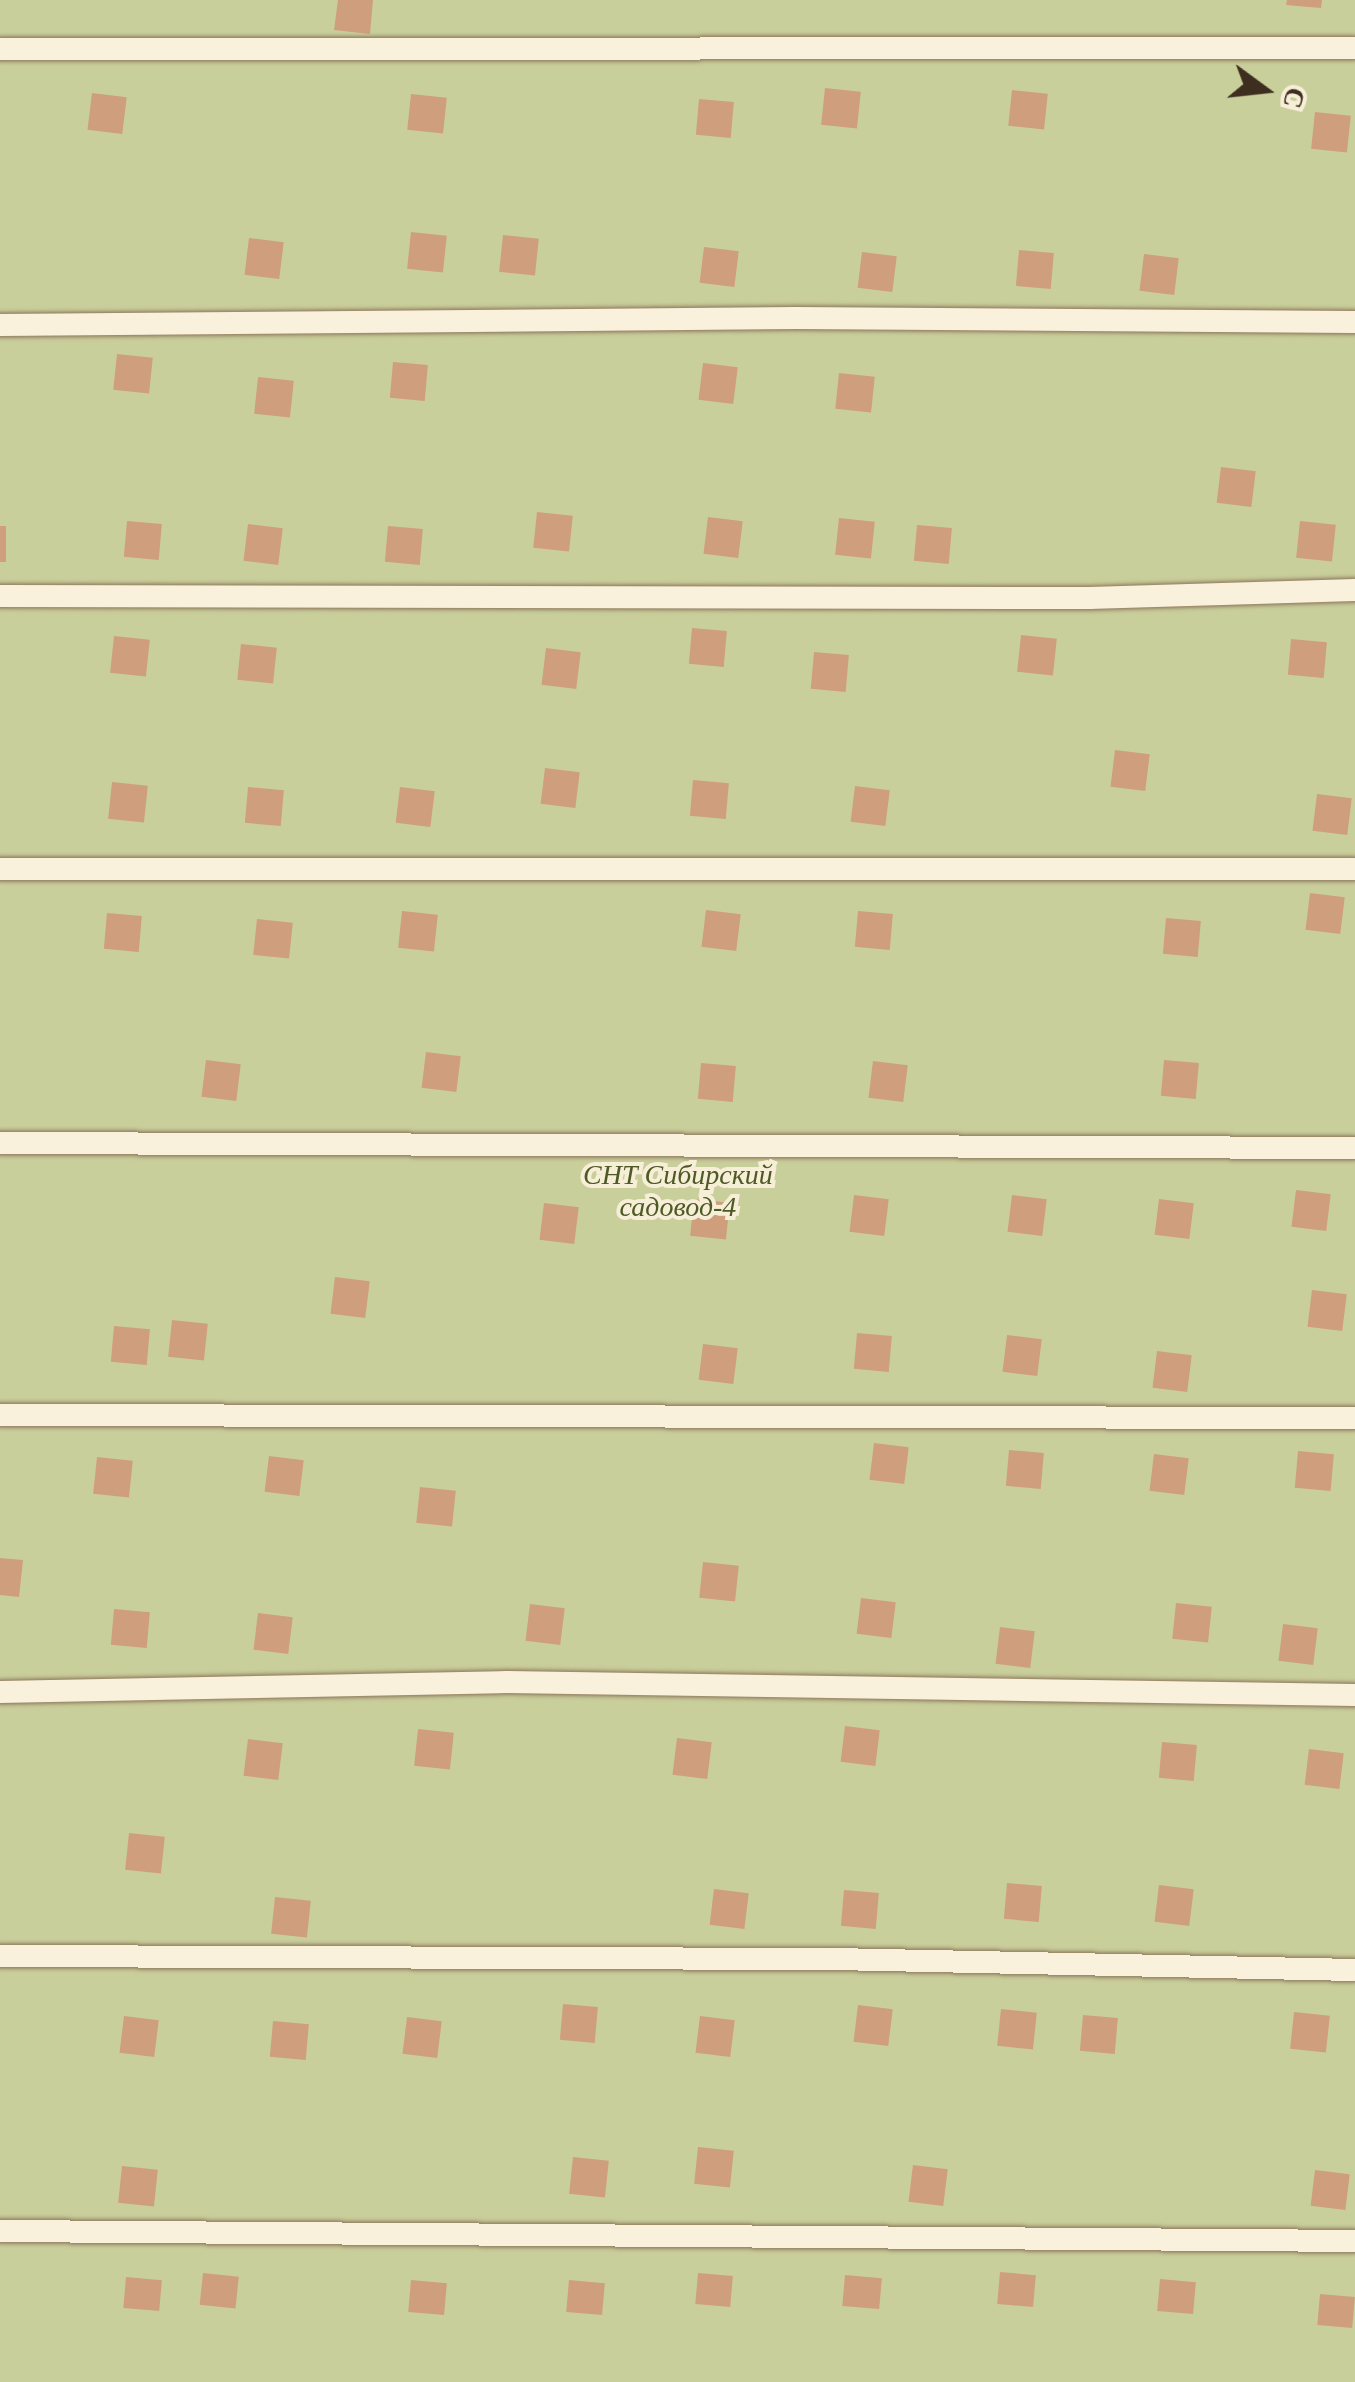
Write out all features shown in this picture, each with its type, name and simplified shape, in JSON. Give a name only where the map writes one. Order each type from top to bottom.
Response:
[{"type":"lane","points":[[0,49],[1355,48]]},
{"type":"lane","points":[[0,325],[795,318],[1355,322]]},
{"type":"lane","points":[[0,596],[1090,598],[1355,590]]},
{"type":"lane","points":[[0,868],[1355,869]]},
{"type":"lane","points":[[0,1143],[1355,1148]]},
{"type":"lane","points":[[0,1415],[1355,1418]]},
{"type":"lane","points":[[0,1692],[507,1682],[1355,1695]]},
{"type":"lane","points":[[0,1956],[834,1959],[1355,1970]]},
{"type":"lane","points":[[0,2231],[1355,2242]]},
{"type":"green space","name":"СНТ Сибирский садовод-4","points":[[0,0],[1355,0],[1355,2382],[0,2382]]},
{"type":"building","points":[[338,0],[373,0],[370,34],[334,30]]},
{"type":"building","points":[[1287,0],[1322,0],[1321,8],[1286,5]]},
{"type":"building","points":[[825,88],[861,92],[857,129],[821,125]]},
{"type":"building","points":[[1012,90],[1048,94],[1044,130],[1008,126]]},
{"type":"building","points":[[92,93],[127,97],[122,134],[87,130]]},
{"type":"building","points":[[411,94],[447,98],[443,134],[407,130]]},
{"type":"building","points":[[699,99],[734,102],[731,138],[696,135]]},
{"type":"building","points":[[1315,112],[1351,116],[1347,153],[1311,149]]},
{"type":"building","points":[[411,232],[447,236],[443,273],[407,269]]},
{"type":"building","points":[[503,235],[539,239],[535,276],[499,272]]},
{"type":"building","points":[[249,238],[284,242],[279,279],[244,275]]},
{"type":"building","points":[[704,247],[739,251],[734,287],[700,283]]},
{"type":"building","points":[[1019,250],[1054,253],[1051,289],[1016,286]]},
{"type":"building","points":[[862,252],[897,256],[892,292],[858,288]]},
{"type":"building","points":[[1144,254],[1179,258],[1174,295],[1139,291]]},
{"type":"building","points":[[117,354],[153,358],[149,394],[113,390]]},
{"type":"building","points":[[393,362],[428,365],[425,401],[390,398]]},
{"type":"building","points":[[703,363],[738,367],[733,404],[698,400]]},
{"type":"building","points":[[839,373],[875,377],[871,413],[835,409]]},
{"type":"building","points":[[258,377],[294,381],[290,418],[254,414]]},
{"type":"building","points":[[1221,467],[1256,471],[1251,507],[1217,503]]},
{"type":"building","points":[[537,512],[573,516],[569,552],[533,548]]},
{"type":"building","points":[[708,517],[743,521],[738,558],[703,554]]},
{"type":"building","points":[[839,518],[875,522],[871,559],[835,555]]},
{"type":"building","points":[[127,521],[162,524],[159,560],[124,557]]},
{"type":"building","points":[[1300,521],[1336,525],[1332,562],[1296,558]]},
{"type":"building","points":[[248,524],[283,528],[278,565],[243,561]]},
{"type":"building","points":[[917,525],[952,528],[949,564],[914,561]]},
{"type":"building","points":[[0,526],[6,526],[6,562],[0,562]]},
{"type":"building","points":[[388,526],[423,529],[420,565],[385,562]]},
{"type":"building","points":[[692,628],[727,631],[724,667],[689,664]]},
{"type":"building","points":[[1021,635],[1057,639],[1053,676],[1017,672]]},
{"type":"building","points":[[114,636],[150,640],[146,677],[110,673]]},
{"type":"building","points":[[1291,639],[1327,642],[1324,678],[1288,675]]},
{"type":"building","points":[[241,644],[277,648],[273,684],[237,680]]},
{"type":"building","points":[[546,648],[581,652],[576,689],[541,685]]},
{"type":"building","points":[[814,652],[849,655],[846,692],[811,689]]},
{"type":"building","points":[[1115,750],[1150,754],[1145,791],[1110,787]]},
{"type":"building","points":[[545,768],[580,772],[575,808],[541,804]]},
{"type":"building","points":[[693,780],[729,783],[726,819],[690,816]]},
{"type":"building","points":[[112,782],[148,786],[144,823],[108,819]]},
{"type":"building","points":[[855,786],[890,790],[885,826],[851,822]]},
{"type":"building","points":[[248,787],[284,790],[281,826],[245,823]]},
{"type":"building","points":[[400,787],[435,791],[430,827],[396,823]]},
{"type":"building","points":[[1317,794],[1352,798],[1347,835],[1312,831]]},
{"type":"building","points":[[1310,893],[1345,897],[1340,934],[1305,930]]},
{"type":"building","points":[[706,910],[741,914],[736,951],[701,947]]},
{"type":"building","points":[[402,911],[438,915],[434,952],[398,948]]},
{"type":"building","points":[[858,911],[893,914],[890,950],[855,947]]},
{"type":"building","points":[[107,913],[142,916],[139,952],[104,949]]},
{"type":"building","points":[[1166,918],[1201,921],[1198,957],[1163,954]]},
{"type":"building","points":[[257,919],[293,923],[289,959],[253,955]]},
{"type":"building","points":[[426,1052],[461,1056],[456,1092],[422,1088]]},
{"type":"building","points":[[206,1060],[241,1064],[236,1101],[201,1097]]},
{"type":"building","points":[[1164,1060],[1199,1063],[1196,1099],[1161,1096]]},
{"type":"building","points":[[873,1061],[908,1065],[903,1102],[868,1098]]},
{"type":"building","points":[[701,1063],[736,1066],[733,1102],[698,1099]]},
{"type":"building","points":[[1296,1190],[1331,1194],[1326,1231],[1291,1227]]},
{"type":"building","points":[[854,1195],[889,1199],[884,1236],[849,1232]]},
{"type":"building","points":[[1012,1195],[1047,1199],[1042,1236],[1007,1232]]},
{"type":"building","points":[[694,1199],[730,1203],[726,1240],[690,1236]]},
{"type":"building","points":[[1159,1199],[1194,1203],[1189,1239],[1155,1235]]},
{"type":"building","points":[[544,1203],[579,1207],[574,1244],[539,1240]]},
{"type":"building","points":[[335,1277],[370,1281],[365,1318],[330,1314]]},
{"type":"building","points":[[1312,1290],[1347,1294],[1342,1331],[1307,1327]]},
{"type":"building","points":[[172,1320],[208,1324],[204,1361],[168,1357]]},
{"type":"building","points":[[114,1326],[150,1329],[147,1365],[111,1362]]},
{"type":"building","points":[[857,1333],[892,1336],[889,1372],[854,1369]]},
{"type":"building","points":[[1007,1335],[1042,1339],[1037,1376],[1002,1372]]},
{"type":"building","points":[[703,1344],[738,1348],[733,1384],[699,1380]]},
{"type":"building","points":[[1157,1351],[1192,1355],[1187,1392],[1152,1388]]},
{"type":"building","points":[[874,1443],[909,1447],[904,1484],[869,1480]]},
{"type":"building","points":[[1009,1450],[1044,1453],[1041,1489],[1006,1486]]},
{"type":"building","points":[[1298,1451],[1334,1454],[1331,1491],[1295,1488]]},
{"type":"building","points":[[1154,1454],[1189,1458],[1184,1495],[1149,1491]]},
{"type":"building","points":[[269,1456],[304,1460],[299,1496],[265,1492]]},
{"type":"building","points":[[97,1457],[133,1461],[129,1498],[93,1494]]},
{"type":"building","points":[[420,1487],[456,1491],[452,1527],[416,1523]]},
{"type":"building","points":[[0,1558],[23,1560],[19,1597],[0,1595]]},
{"type":"building","points":[[703,1562],[739,1566],[735,1602],[699,1598]]},
{"type":"building","points":[[861,1598],[896,1602],[891,1638],[857,1634]]},
{"type":"building","points":[[1176,1603],[1212,1607],[1208,1643],[1172,1639]]},
{"type":"building","points":[[530,1604],[565,1608],[560,1645],[525,1641]]},
{"type":"building","points":[[114,1609],[150,1612],[147,1648],[111,1645]]},
{"type":"building","points":[[258,1613],[293,1617],[288,1654],[253,1650]]},
{"type":"building","points":[[1283,1624],[1318,1628],[1313,1665],[1278,1661]]},
{"type":"building","points":[[1000,1627],[1035,1631],[1030,1668],[995,1664]]},
{"type":"building","points":[[845,1726],[880,1730],[875,1766],[841,1762]]},
{"type":"building","points":[[418,1729],[454,1733],[450,1770],[414,1766]]},
{"type":"building","points":[[677,1738],[712,1742],[707,1779],[672,1775]]},
{"type":"building","points":[[248,1739],[283,1743],[278,1780],[243,1776]]},
{"type":"building","points":[[1162,1742],[1197,1745],[1194,1781],[1159,1778]]},
{"type":"building","points":[[1309,1749],[1344,1753],[1339,1789],[1305,1785]]},
{"type":"building","points":[[129,1833],[165,1837],[161,1874],[125,1870]]},
{"type":"building","points":[[1007,1883],[1042,1886],[1039,1922],[1004,1919]]},
{"type":"building","points":[[1159,1885],[1194,1889],[1189,1926],[1154,1922]]},
{"type":"building","points":[[714,1889],[749,1893],[744,1929],[710,1925]]},
{"type":"building","points":[[844,1890],[879,1893],[876,1929],[841,1926]]},
{"type":"building","points":[[275,1897],[311,1901],[307,1938],[271,1934]]},
{"type":"building","points":[[563,2004],[598,2007],[595,2043],[560,2040]]},
{"type":"building","points":[[858,2005],[893,2009],[888,2046],[853,2042]]},
{"type":"building","points":[[1001,2009],[1037,2013],[1033,2050],[997,2046]]},
{"type":"building","points":[[1294,2012],[1330,2016],[1326,2053],[1290,2049]]},
{"type":"building","points":[[1083,2015],[1118,2018],[1115,2054],[1080,2051]]},
{"type":"building","points":[[124,2016],[159,2020],[154,2057],[119,2053]]},
{"type":"building","points":[[700,2016],[735,2020],[730,2057],[695,2053]]},
{"type":"building","points":[[407,2017],[442,2021],[437,2058],[402,2054]]},
{"type":"building","points":[[273,2021],[309,2024],[306,2060],[270,2057]]},
{"type":"building","points":[[698,2147],[734,2151],[730,2188],[694,2184]]},
{"type":"building","points":[[573,2157],[609,2161],[605,2198],[569,2194]]},
{"type":"building","points":[[913,2165],[948,2169],[943,2206],[908,2202]]},
{"type":"building","points":[[122,2166],[158,2170],[154,2207],[118,2203]]},
{"type":"building","points":[[1315,2170],[1350,2174],[1345,2210],[1311,2206]]},
{"type":"building","points":[[1000,2272],[1036,2275],[1033,2307],[997,2304]]},
{"type":"building","points":[[203,2273],[239,2277],[235,2309],[200,2305]]},
{"type":"building","points":[[698,2273],[733,2276],[730,2307],[695,2304]]},
{"type":"building","points":[[845,2275],[882,2278],[879,2309],[842,2306]]},
{"type":"building","points":[[126,2277],[162,2280],[159,2311],[123,2308]]},
{"type":"building","points":[[1160,2279],[1196,2282],[1193,2314],[1157,2311]]},
{"type":"building","points":[[411,2280],[447,2283],[444,2315],[408,2312]]},
{"type":"building","points":[[569,2280],[605,2283],[602,2315],[566,2312]]},
{"type":"building","points":[[1320,2294],[1355,2297],[1352,2328],[1317,2325]]}]
